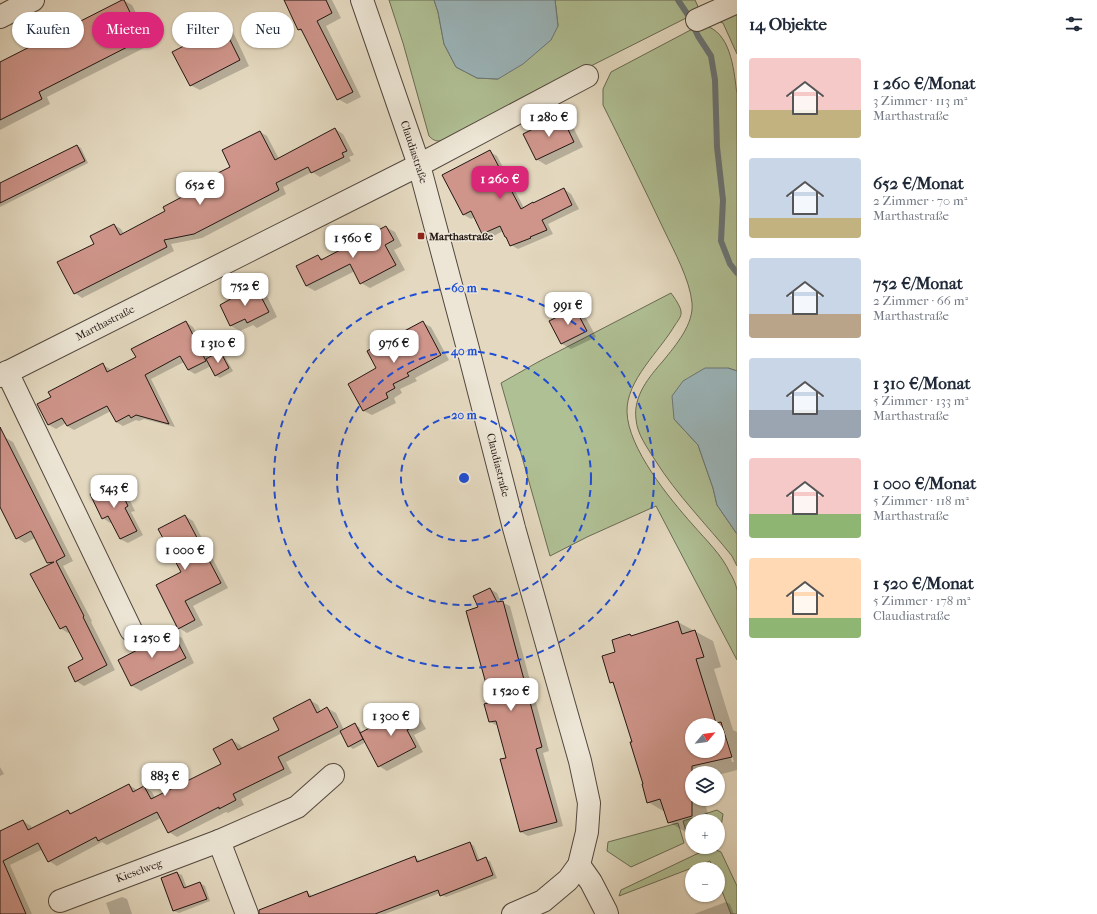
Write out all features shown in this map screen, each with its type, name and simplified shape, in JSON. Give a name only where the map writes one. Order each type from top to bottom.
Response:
[{"type":"street","points":[[0,17],[33,0]]},
{"type":"street","name":"Claudiastraße","points":[[362,0],[419,164],[514,528],[580,762],[589,803],[587,832],[579,865]]},
{"type":"street","points":[[697,20],[737,2]]},
{"type":"street","name":"Marthastraße","points":[[131,630],[4,374],[419,164],[587,76]]},
{"type":"street","name":"Kieselweg","points":[[60,901],[219,841],[297,807],[333,775]]},
{"type":"street","points":[[219,841],[247,914]]},
{"type":"street","points":[[513,914],[543,901],[568,880],[579,865],[591,882],[607,914]]},
{"type":"green space","points":[[389,0],[434,0],[438,12],[444,44],[456,67],[477,78],[498,79],[558,26],[555,0],[695,0],[700,11],[444,140],[437,141],[429,136],[403,43]]},
{"type":"green space","points":[[737,8],[737,54],[723,23],[712,20]]},
{"type":"green space","points":[[700,25],[708,26],[717,32],[723,39],[733,66],[737,94],[737,371],[728,368],[674,419],[698,445],[713,488],[717,505],[737,534],[737,566],[732,556],[682,497],[664,473],[638,430],[636,419],[637,402],[643,387],[683,334],[690,319],[692,303],[691,294],[681,266],[603,105],[603,89],[611,72]]},
{"type":"green space","points":[[671,293],[680,307],[681,315],[669,335],[645,366],[632,389],[628,400],[627,412],[629,426],[634,441],[651,472],[683,514],[718,554],[727,566],[733,579],[737,590],[737,660],[656,506],[587,537],[550,556],[501,383],[538,362]]},
{"type":"green space","points":[[717,810],[723,814],[705,814]]},
{"type":"green space","points":[[678,823],[684,843],[631,867],[607,851],[608,842]]},
{"type":"green space","points":[[697,854],[722,854],[737,886],[737,914],[731,914],[725,899],[725,862],[685,862],[685,871],[619,896],[621,890]]},
{"type":"water","points":[[434,0],[555,0],[558,26],[551,40],[523,64],[498,79],[477,78],[456,67],[444,44],[438,12]]},
{"type":"water","points":[[705,368],[728,368],[737,371],[737,534],[717,505],[713,488],[698,445],[674,419],[672,396],[683,381]]},
{"type":"building","points":[[124,0],[130,12],[98,12]]},
{"type":"building","points":[[284,0],[326,0],[332,13],[317,21],[353,92],[337,100],[301,29],[298,30],[294,21],[294,12],[290,12]]},
{"type":"building","points":[[92,15],[92,48],[125,48],[39,92],[42,99],[0,120],[0,62],[28,48],[84,48],[84,19]]},
{"type":"building","points":[[233,46],[240,60],[190,86],[172,52],[180,48],[233,48]]},
{"type":"building","points":[[561,115],[574,142],[536,160],[523,134]]},
{"type":"building","points":[[335,128],[347,151],[342,153],[344,157],[311,173],[308,167],[276,183],[279,190],[194,234],[164,240],[167,247],[74,294],[57,262],[94,244],[90,236],[114,224],[120,235],[165,211],[163,207],[212,181],[210,177],[230,167],[222,150],[260,131],[275,160]]},
{"type":"building","points":[[77,145],[85,161],[0,203],[0,183]]},
{"type":"building","points":[[490,150],[521,209],[564,188],[572,205],[542,220],[547,230],[510,246],[500,226],[482,234],[471,211],[463,215],[442,175]]},
{"type":"building","points":[[386,226],[394,240],[385,245],[396,265],[360,284],[350,264],[306,286],[296,266],[318,255],[321,260]]},
{"type":"building","points":[[255,285],[269,312],[247,323],[245,319],[230,326],[220,305]]},
{"type":"building","points":[[575,308],[587,331],[561,344],[549,321]]},
{"type":"building","points":[[186,321],[206,361],[188,370],[180,356],[145,375],[169,424],[136,415],[131,418],[129,415],[116,422],[107,406],[67,426],[62,418],[48,425],[37,404],[51,397],[48,392],[103,363],[107,372],[136,357],[131,349]]},
{"type":"building","points":[[423,321],[441,355],[407,373],[409,376],[393,384],[395,388],[386,393],[388,398],[363,411],[348,384],[376,368],[367,351]]},
{"type":"building","points":[[220,351],[229,368],[215,376],[206,359]]},
{"type":"building","points":[[0,427],[65,556],[56,561],[107,665],[75,682],[68,667],[83,659],[66,626],[60,629],[30,574],[54,562],[47,563],[31,531],[16,539],[0,507]]},
{"type":"building","points":[[116,481],[128,506],[125,508],[137,531],[120,539],[108,516],[102,519],[90,494]]},
{"type":"building","points":[[185,515],[221,583],[185,601],[195,620],[178,629],[156,585],[181,572],[158,529]]},
{"type":"building","points":[[490,588],[497,602],[503,601],[542,747],[536,749],[557,822],[520,832],[500,759],[506,758],[496,721],[489,722],[484,704],[491,702],[466,611],[478,607],[473,596]]},
{"type":"building","points":[[678,621],[682,634],[695,630],[704,657],[696,659],[714,718],[685,718],[685,758],[725,758],[725,735],[732,757],[692,766],[685,766],[685,806],[692,806],[692,814],[685,814],[685,818],[668,823],[660,799],[647,803],[643,784],[630,742],[632,742],[613,682],[610,683],[602,656],[615,652],[612,640],[630,634],[631,636]]},
{"type":"building","points":[[172,632],[186,658],[131,686],[118,660]]},
{"type":"building","points":[[310,699],[317,713],[327,707],[338,727],[278,757],[284,769],[233,794],[236,800],[168,833],[157,812],[98,841],[96,837],[48,862],[38,843],[3,861],[26,914],[0,914],[0,831],[23,820],[28,830],[68,810],[70,814],[129,784],[133,792],[144,786],[151,799],[221,764],[213,749],[232,739],[238,750],[279,730],[273,718]]},
{"type":"building","points":[[409,707],[418,724],[407,730],[416,747],[378,767],[360,733]]},
{"type":"building","points":[[355,723],[363,739],[348,747],[340,731]]},
{"type":"building","points":[[470,842],[477,861],[486,857],[493,875],[440,896],[438,890],[375,914],[259,914],[259,910],[307,891],[309,897],[415,856],[417,862]]},
{"type":"building","points":[[177,872],[184,888],[200,882],[207,899],[173,911],[161,878]]},
{"type":"waterway","points":[[678,0],[711,56],[715,80],[717,147],[723,200],[721,241],[730,264],[737,273]]},
{"type":"place","name":"Marthastraße","points":[[421,236]]}]
